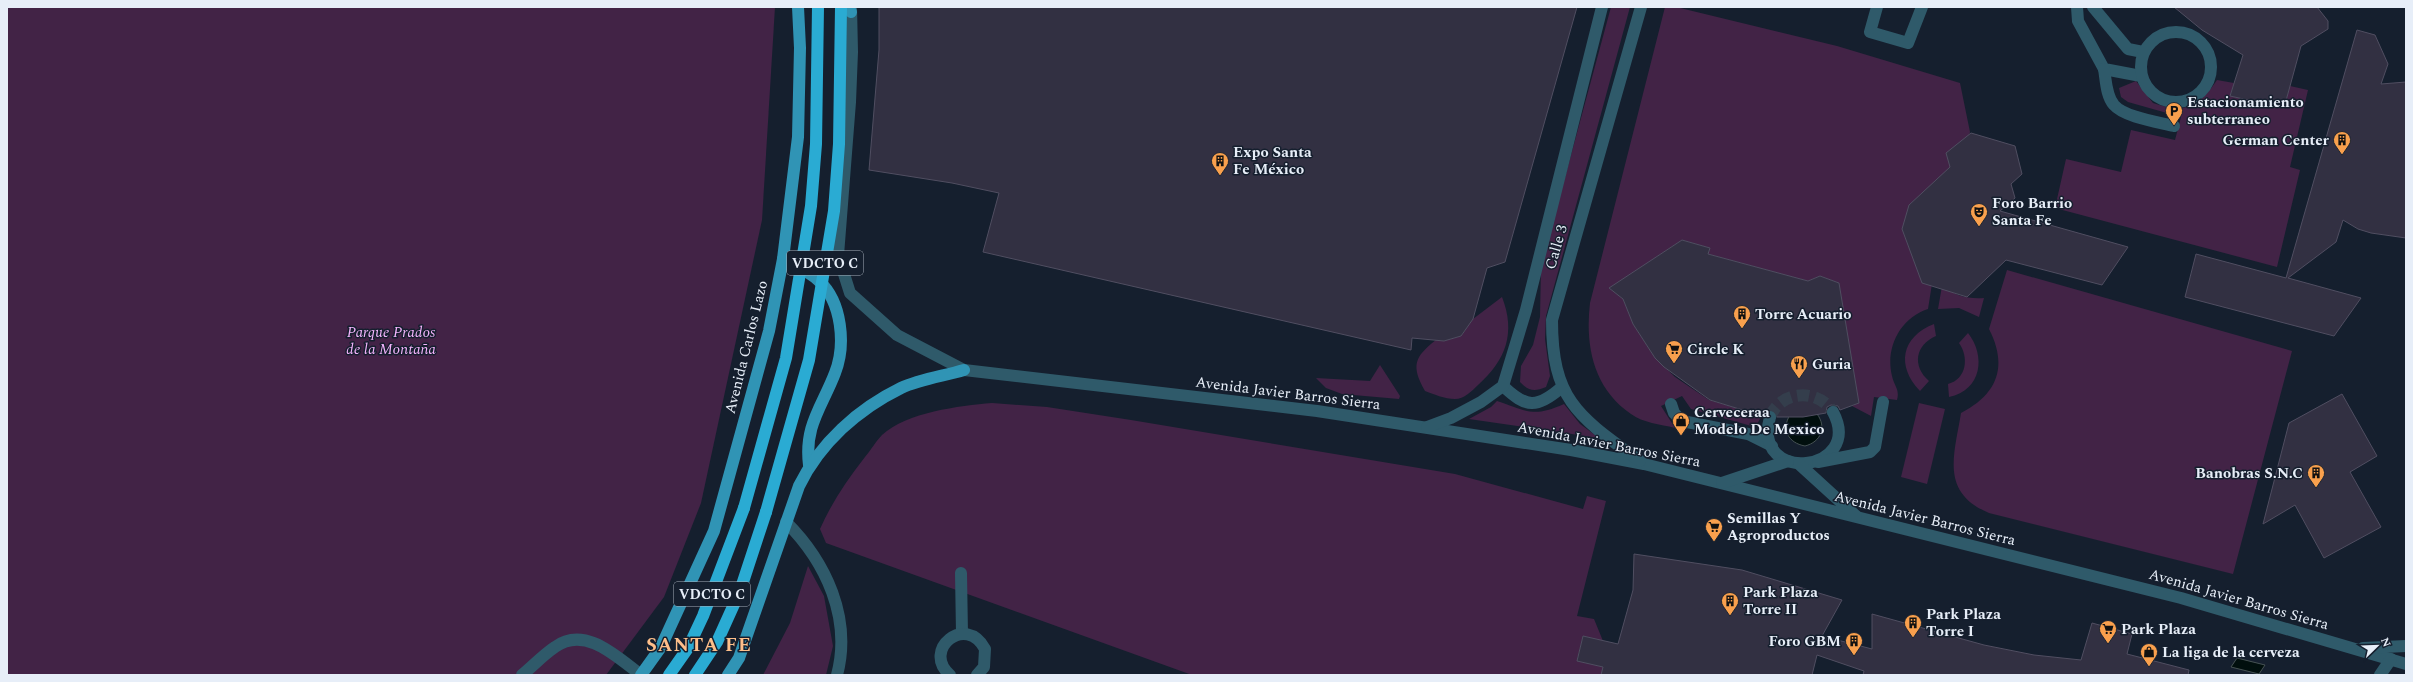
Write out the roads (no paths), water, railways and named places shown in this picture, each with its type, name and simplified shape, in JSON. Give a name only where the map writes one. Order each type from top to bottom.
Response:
[{"type":"highway","name":"VDCTO C","points":[[669,675],[688,648],[704,616],[744,508],[786,358],[811,206],[816,144],[818,7]]},
{"type":"highway","name":"VDCTO C","points":[[695,675],[717,642],[740,591],[766,512],[809,360],[834,211],[848,8]]},
{"type":"main road","name":"Avenida Carlos Lazo","points":[[641,675],[660,647],[714,531],[769,331],[783,259],[798,138],[800,48],[798,7]]},
{"type":"main road","points":[[783,259],[810,273],[825,286],[833,303],[841,331],[840,349],[836,371],[808,437],[809,465]]},
{"type":"main road","points":[[728,675],[740,658],[786,522],[809,465],[833,437],[868,407],[902,387],[964,370]]},
{"type":"street","name":"Calle 3","points":[[1503,386],[1526,310],[1602,7]]},
{"type":"street","name":"Calle 3","points":[[1641,7],[1552,320],[1552,343],[1562,387],[1574,405],[1592,426],[1644,464]]},
{"type":"street","points":[[1878,7],[1870,32],[1908,43],[1922,7]]},
{"type":"street","points":[[2077,7],[2078,20],[2104,69],[2107,91],[2113,104],[2123,112],[2174,126]]},
{"type":"street","points":[[2093,7],[2128,49],[2143,52]]},
{"type":"street","name":"Avenida Javier Barros Sierra","points":[[848,8],[850,102],[838,255],[850,293],[897,335],[964,370],[1317,411],[1571,450],[1644,464],[2181,598],[2406,664]]},
{"type":"street","points":[[2170,32],[2182,32],[2202,42],[2208,52],[2211,63],[2211,74],[2207,85],[2199,94],[2189,100],[2177,103],[2165,101],[2154,96],[2146,87],[2141,76],[2140,64],[2143,52],[2150,42],[2160,35],[2170,32]]},
{"type":"street","points":[[2104,69],[2141,76]]},
{"type":"street","points":[[1424,427],[1469,409],[1503,386],[1514,396],[1532,404],[1542,402],[1562,387]]},
{"type":"street","points":[[1800,463],[1870,452],[1875,447],[1883,402]]},
{"type":"street","points":[[1671,404],[1674,413],[1682,421],[1748,434],[1772,446]]},
{"type":"street","points":[[1722,483],[1800,463],[1822,459],[1830,451],[1836,441],[1838,430],[1833,412]]},
{"type":"street","points":[[1770,417],[1768,435],[1772,446],[1779,455],[1800,463],[1857,517]]},
{"type":"street","points":[[786,522],[812,551],[827,576],[837,605],[841,634],[837,675]]},
{"type":"street","points":[[961,573],[962,634]]},
{"type":"street","points":[[950,675],[942,664],[942,649],[950,638],[962,634],[970,634],[982,642],[986,658],[984,672]]},
{"type":"street","points":[[522,675],[556,646],[576,638],[589,639],[641,675]]},
{"type":"street","points":[[2354,648],[2406,646]]},
{"type":"street","points":[[2380,675],[2391,659]]},
{"type":"tunnel","points":[[1770,417],[1775,408],[1782,401],[1800,395],[1818,399],[1826,404],[1833,412]]},
{"type":"place","name":"Estacionamiento subterraneo","points":[[2174,126]]},
{"type":"place","name":"German Center","points":[[2342,155]]},
{"type":"place","name":"Expo Santa Fe México","points":[[1220,176]]},
{"type":"place","name":"Foro Barrio Santa Fe","points":[[1979,227]]},
{"type":"place","name":"Torre Acuario","points":[[1742,329]]},
{"type":"place","name":"Circle K","points":[[1674,364]]},
{"type":"place","name":"Guria","points":[[1799,379]]},
{"type":"place","name":"Cerveceraa Modelo De Mexico","points":[[1681,436]]},
{"type":"place","name":"Banobras S.N.C","points":[[2316,488]]},
{"type":"place","name":"Semillas Y Agroproductos","points":[[1714,542]]},
{"type":"place","name":"Park Plaza Torre II","points":[[1730,616]]},
{"type":"place","name":"Park Plaza Torre I","points":[[1913,638]]},
{"type":"place","name":"Park Plaza","points":[[2108,644]]},
{"type":"place","name":"Foro GBM","points":[[1854,656]]},
{"type":"place","name":"La liga de la cerveza","points":[[2149,667]]},
{"type":"district","name":"SANTA FE","points":[[699,644]]},
{"type":"park label","name":"Parque Prados de la Montaña","points":[[391,340]]}]
